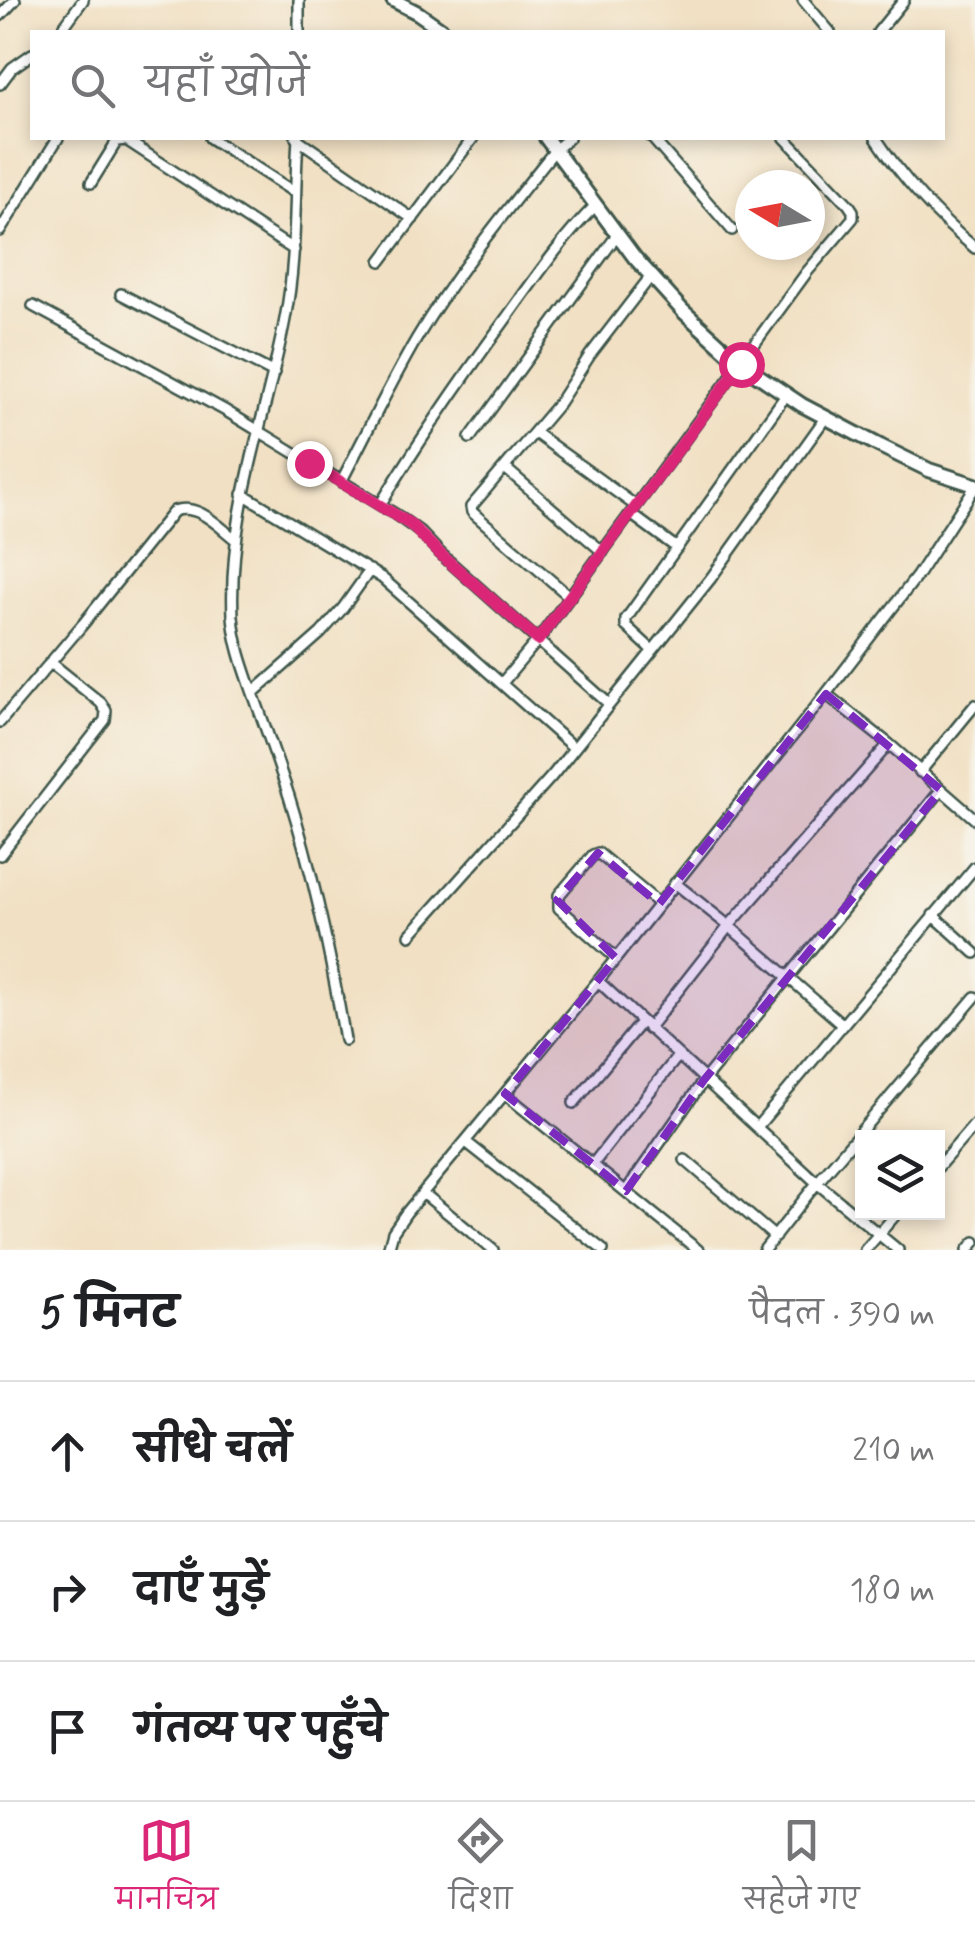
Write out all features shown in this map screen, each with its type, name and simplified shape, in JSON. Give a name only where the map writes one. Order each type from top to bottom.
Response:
[{"type":"street","points":[[0,16],[14,0]]},
{"type":"street","points":[[61,30],[83,0]]},
{"type":"street","points":[[299,0],[299,30]]},
{"type":"street","points":[[393,0],[443,30]]},
{"type":"street","points":[[803,0],[828,30]]},
{"type":"street","points":[[880,30],[904,0]]},
{"type":"street","points":[[0,84],[12,68],[30,55]]},
{"type":"street","points":[[0,232],[57,140]]},
{"type":"street","points":[[92,183],[118,141],[126,140],[294,250]]},
{"type":"street","points":[[213,140],[294,192]]},
{"type":"street","points":[[297,140],[294,250],[286,316],[235,539],[234,620],[242,660],[290,798],[322,918],[344,1040]]},
{"type":"street","points":[[300,140],[413,218]]},
{"type":"street","points":[[381,262],[472,140]]},
{"type":"street","points":[[388,1250],[393,1232],[423,1193],[826,694],[916,576],[975,486],[929,470],[826,418],[741,364],[651,276],[548,140]]},
{"type":"street","points":[[341,482],[418,337],[481,243],[568,140]]},
{"type":"street","points":[[654,140],[732,230]]},
{"type":"street","points":[[502,683],[538,640],[808,272],[854,216],[849,205],[786,140]]},
{"type":"street","points":[[877,140],[945,222],[975,248]]},
{"type":"street","points":[[380,505],[466,374],[556,249],[595,206]]},
{"type":"street","points":[[470,438],[617,235]]},
{"type":"street","points":[[570,597],[471,511],[472,506],[535,433],[651,276]]},
{"type":"street","points":[[121,294],[274,374]]},
{"type":"street","points":[[33,306],[226,411],[420,532],[609,704]]},
{"type":"street","points":[[652,650],[626,622],[786,394]]},
{"type":"street","points":[[410,935],[574,748],[711,578],[826,418]]},
{"type":"street","points":[[535,433],[676,548]]},
{"type":"street","points":[[505,468],[603,552]]},
{"type":"street","points":[[244,494],[370,570],[574,748]]},
{"type":"street","points":[[0,722],[174,511],[188,508],[199,512],[235,539]]},
{"type":"street","points":[[253,693],[333,620],[370,570]]},
{"type":"street","points":[[0,855],[105,720],[101,704],[50,662]]},
{"type":"street","points":[[826,694],[975,819]]},
{"type":"street","points":[[920,772],[975,705]]},
{"type":"street","points":[[574,1103],[889,744]]},
{"type":"street","points":[[626,1192],[704,1080],[940,790]]},
{"type":"street","points":[[616,958],[558,908],[559,895],[598,853],[659,904]]},
{"type":"street","points":[[757,1127],[975,867]]},
{"type":"street","points":[[675,883],[842,1024]]},
{"type":"street","points":[[933,915],[975,953]]},
{"type":"street","points":[[598,981],[817,1183],[898,1250]]},
{"type":"street","points":[[764,1250],[975,998]]},
{"type":"street","points":[[593,1164],[678,1056]]},
{"type":"street","points":[[504,1094],[698,1250]]},
{"type":"street","points":[[945,1159],[975,1124]]},
{"type":"street","points":[[466,1142],[603,1250]]},
{"type":"street","points":[[685,1160],[774,1237]]},
{"type":"street","points":[[423,1193],[493,1250]]},
{"type":"street","points":[[866,1250],[891,1220]]},
{"type":"street","points":[[968,1250],[975,1242]]},
{"type":"highlighted area","points":[[826,694],[941,790],[704,1080],[626,1191],[505,1094],[616,958],[557,900],[598,853],[659,904]]},
{"type":"route","points":[[309,463],[410,524],[538,640],[741,364]]}]
